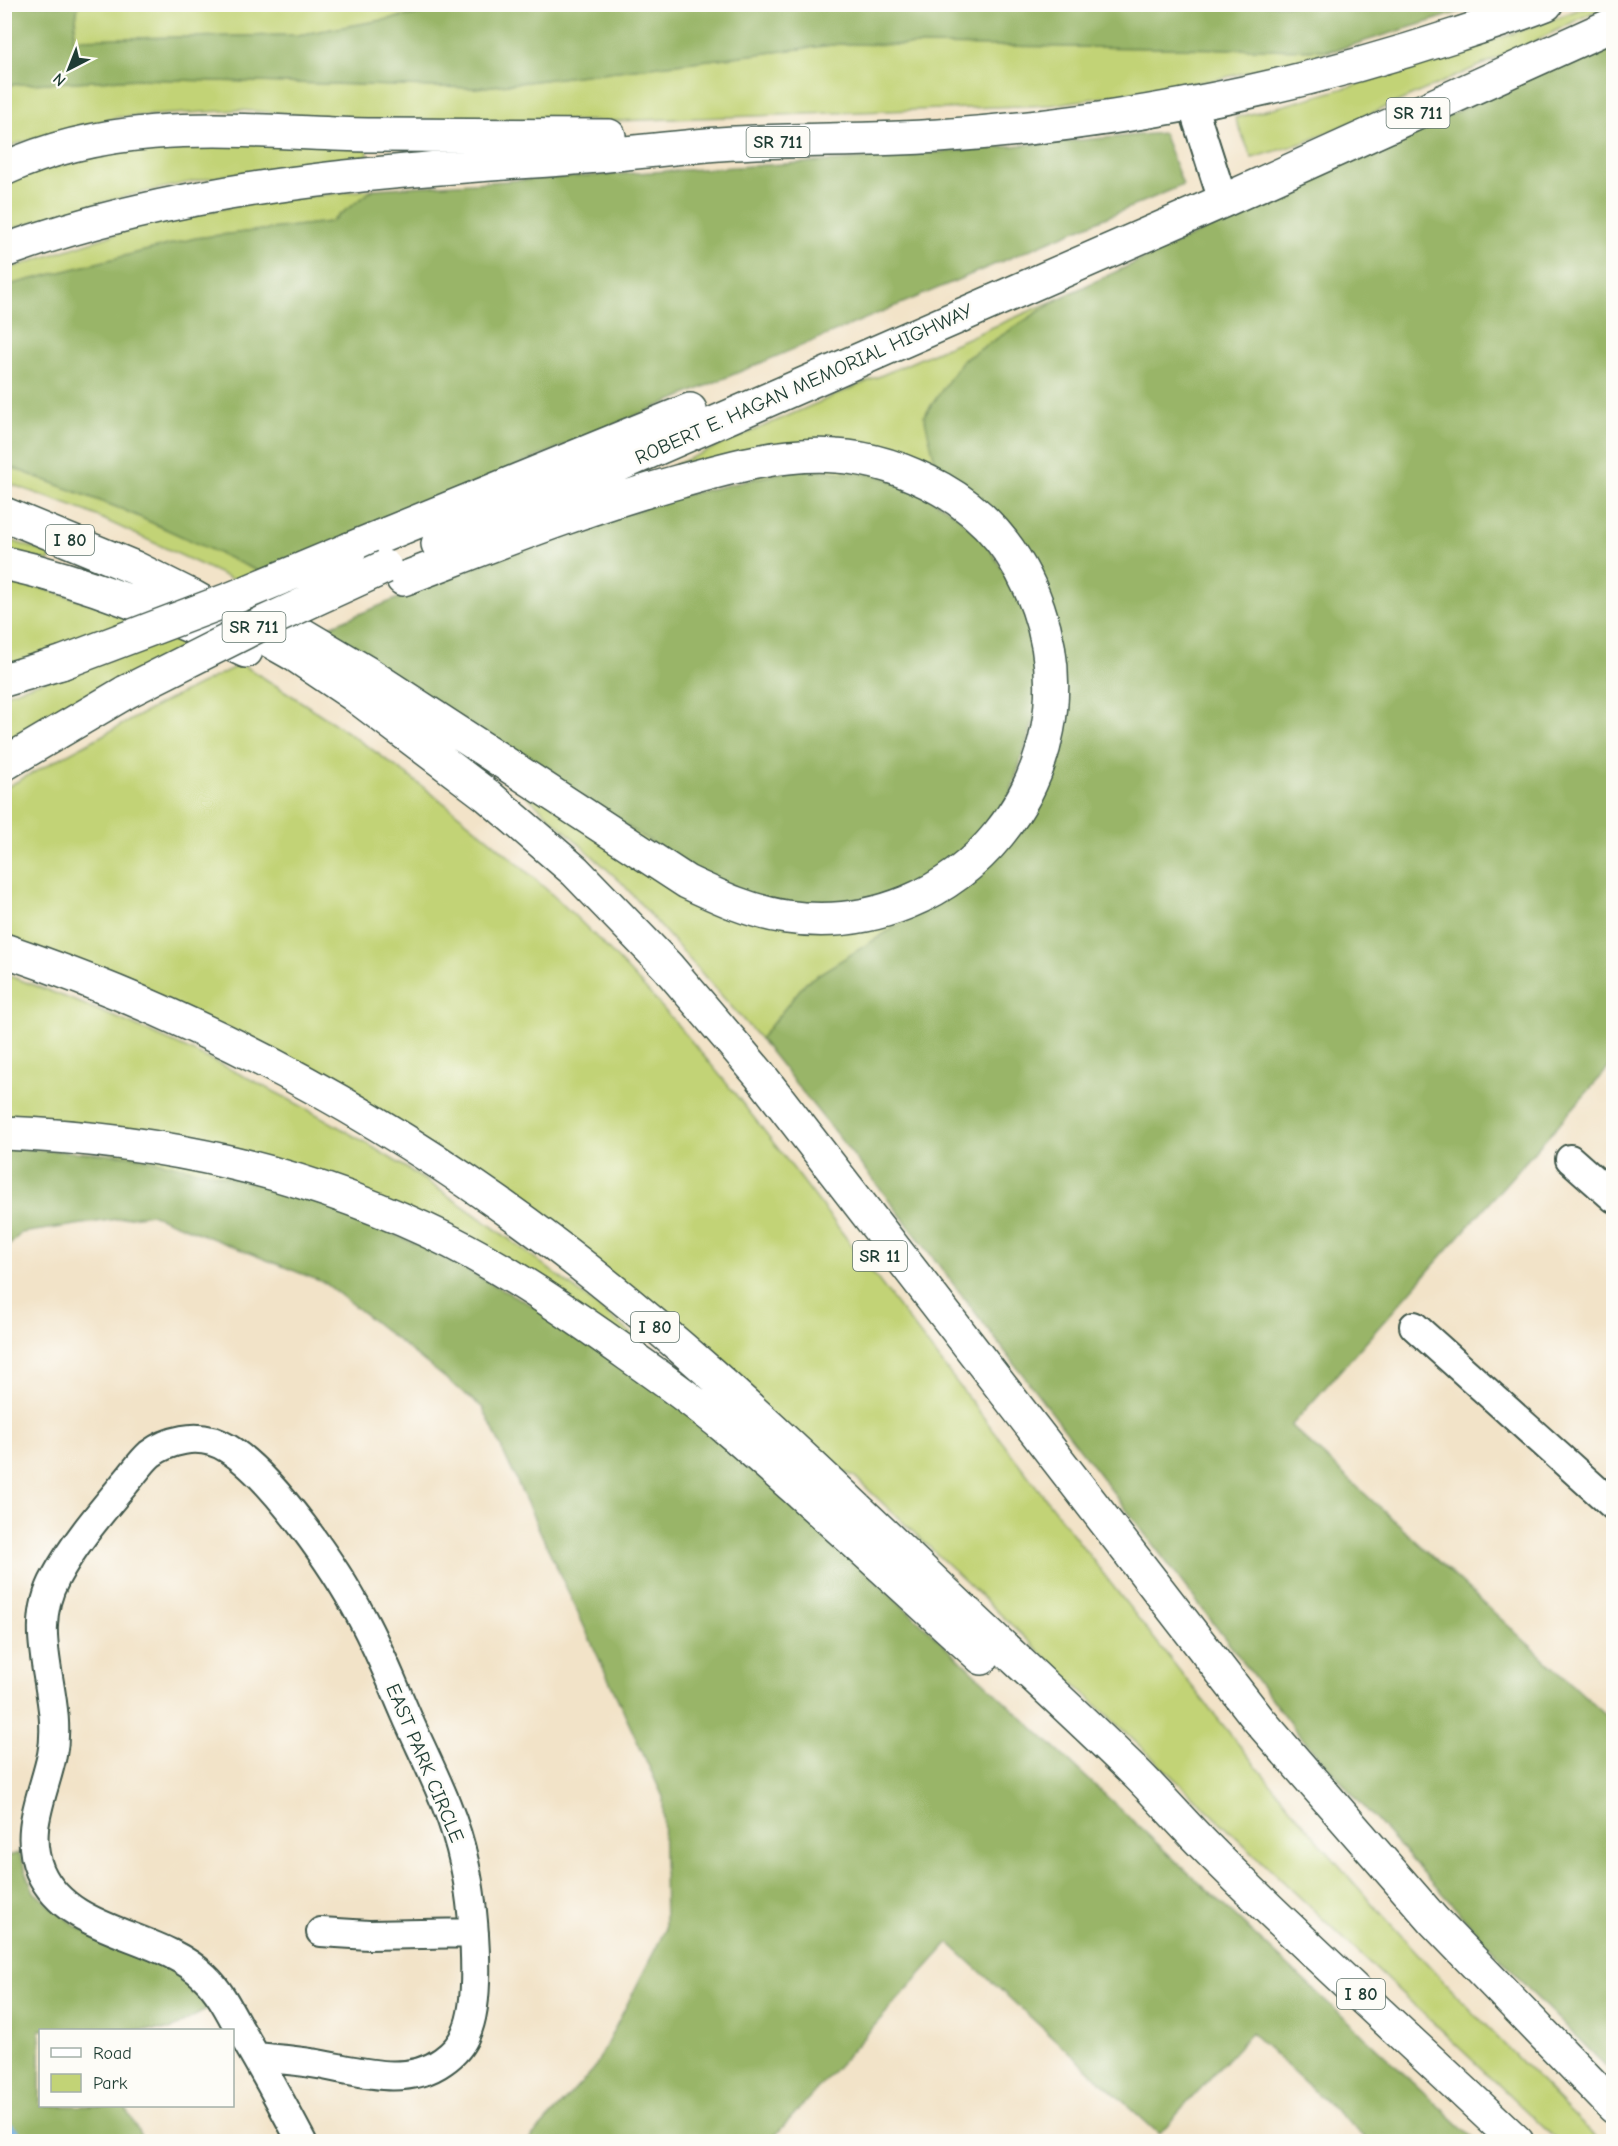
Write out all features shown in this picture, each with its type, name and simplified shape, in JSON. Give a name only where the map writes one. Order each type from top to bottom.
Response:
[{"type":"highway","name":"SR 711","points":[[4,251],[124,214],[218,193],[342,176],[626,154],[718,144],[939,136],[1131,115],[1252,92],[1387,58],[1546,4]]},
{"type":"highway","name":"ROBERT E. HAGAN MEMORIAL HIGHWAY","points":[[4,764],[126,692],[263,623],[394,573],[996,300],[1223,201],[1614,24]]},
{"type":"highway","points":[[4,169],[106,138],[146,131],[200,129],[368,135],[678,136],[718,144]]},
{"type":"highway","points":[[4,680],[61,663],[233,598],[886,330],[996,300]]},
{"type":"highway","points":[[4,497],[115,540],[205,581],[367,672],[687,882],[720,898],[785,917],[843,918],[870,913],[909,902],[940,888],[972,864],[1014,816],[1042,754],[1052,689],[1049,652],[1041,618],[1028,583],[1012,553],[986,522],[957,497],[904,470],[874,462],[814,455],[767,460],[720,470],[623,497],[394,573]]},
{"type":"highway","name":"I 80","points":[[4,514],[135,568],[193,597],[295,655],[353,694],[488,796],[575,871],[667,966],[759,1074],[1259,1720],[1434,1921],[1614,2107]]},
{"type":"highway","name":"SR 11","points":[[4,563],[145,605],[262,659],[343,707],[446,782],[581,900],[666,989],[775,1121],[1162,1624],[1284,1776],[1438,1951],[1614,2131]]},
{"type":"highway","name":"I 80","points":[[4,950],[109,989],[248,1053],[377,1124],[500,1204],[622,1298],[778,1434],[1139,1776],[1205,1846],[1517,2142]]},
{"type":"highway","points":[[4,1133],[80,1136],[173,1149],[283,1175],[374,1208],[452,1242],[524,1283],[663,1378],[725,1427],[1127,1788],[1205,1846]]},
{"type":"street","points":[[1192,104],[1223,201]]},
{"type":"street","points":[[1570,1159],[1614,1198]]},
{"type":"street","points":[[1414,1326],[1614,1506]]},
{"type":"street","name":"EAST PARK CIRCLE","points":[[198,1439],[225,1447],[239,1457],[275,1493],[341,1580],[364,1621],[451,1819],[464,1859],[474,1933],[473,2002],[467,2033],[446,2059],[430,2069],[396,2075],[372,2074],[309,2062],[256,2057],[223,2000],[204,1976],[175,1956],[80,1914],[61,1901],[48,1886],[39,1868],[33,1835],[53,1743],[53,1712],[41,1638],[45,1600],[56,1576],[149,1455],[163,1446],[182,1440],[198,1439]]},
{"type":"street","points":[[321,1932],[369,1935],[474,1933]]},
{"type":"street","points":[[256,2057],[302,2142]]},
{"type":"green space","points":[[5,5],[78,5],[73,39],[298,35],[468,5],[1483,5],[1336,50],[840,44],[476,88],[139,79],[5,85]]},
{"type":"green space","points":[[78,5],[468,5],[298,35],[73,39]]},
{"type":"green space","points":[[1591,5],[1608,5],[1527,45],[1306,142],[1252,158],[1235,118],[1414,67]]},
{"type":"green space","points":[[1613,38],[1613,1063],[1291,1426],[1613,1722],[1613,2073],[1533,1994],[1299,1735],[882,1191],[760,1039],[806,982],[960,887],[1065,698],[975,495],[936,465],[924,416],[962,361],[1060,298]]},
{"type":"green space","points":[[840,44],[1336,50],[1215,80],[1051,105],[615,121],[361,120],[240,110],[120,117],[16,144],[5,149],[4,85],[139,79],[476,88]]},
{"type":"green space","points":[[1163,133],[1183,185],[262,573],[124,510],[5,465],[5,286],[196,238],[330,222],[374,189],[849,160]]},
{"type":"green space","points":[[368,142],[368,156],[321,161],[184,183],[95,204],[5,231],[5,180],[141,143]]},
{"type":"green space","points":[[374,189],[330,222],[196,238],[5,286],[5,270],[147,224],[252,203]]},
{"type":"green space","points":[[1060,298],[962,361],[975,495],[675,471],[672,466]]},
{"type":"green space","points":[[5,465],[124,510],[262,573],[238,582],[88,512],[5,482]]},
{"type":"green space","points":[[798,469],[875,475],[918,491],[954,513],[985,541],[1027,609],[1039,705],[1007,804],[935,876],[875,901],[812,907],[751,897],[699,873],[323,629],[501,556],[680,496]]},
{"type":"green space","points":[[5,538],[52,555],[49,561],[5,553]]},
{"type":"green space","points":[[5,577],[145,620],[5,669]]},
{"type":"green space","points":[[181,635],[193,641],[5,745],[5,694]]},
{"type":"green space","points":[[241,664],[375,751],[460,815],[580,921],[657,1001],[764,1130],[1112,1585],[1293,1811],[1414,1950],[1599,2141],[1558,2141],[854,1476],[833,1468],[490,1177],[5,935],[5,788],[162,703]]},
{"type":"green space","points":[[517,787],[935,904],[806,982],[760,1039],[622,883]]},
{"type":"green space","points":[[4,974],[107,1014],[207,1058],[257,1082],[353,1135],[493,1227],[641,1341],[636,1347],[486,1253],[5,1123]]},
{"type":"green space","points":[[5,1147],[132,1156],[297,1192],[423,1247],[554,1317],[701,1423],[804,1514],[1476,2141],[1369,2141],[1251,2033],[1159,2134],[949,1943],[770,2141],[528,2141],[594,2069],[665,1930],[663,1797],[483,1408],[325,1283],[151,1214],[21,1233],[5,1250]]},
{"type":"green space","points":[[19,1853],[34,1892],[78,1928],[157,1959],[215,2005],[172,2029],[39,2029],[39,2107],[125,2107],[144,2141],[5,2142],[5,1857]]},
{"type":"waterway","points":[[4,2121],[27,2142]]}]
